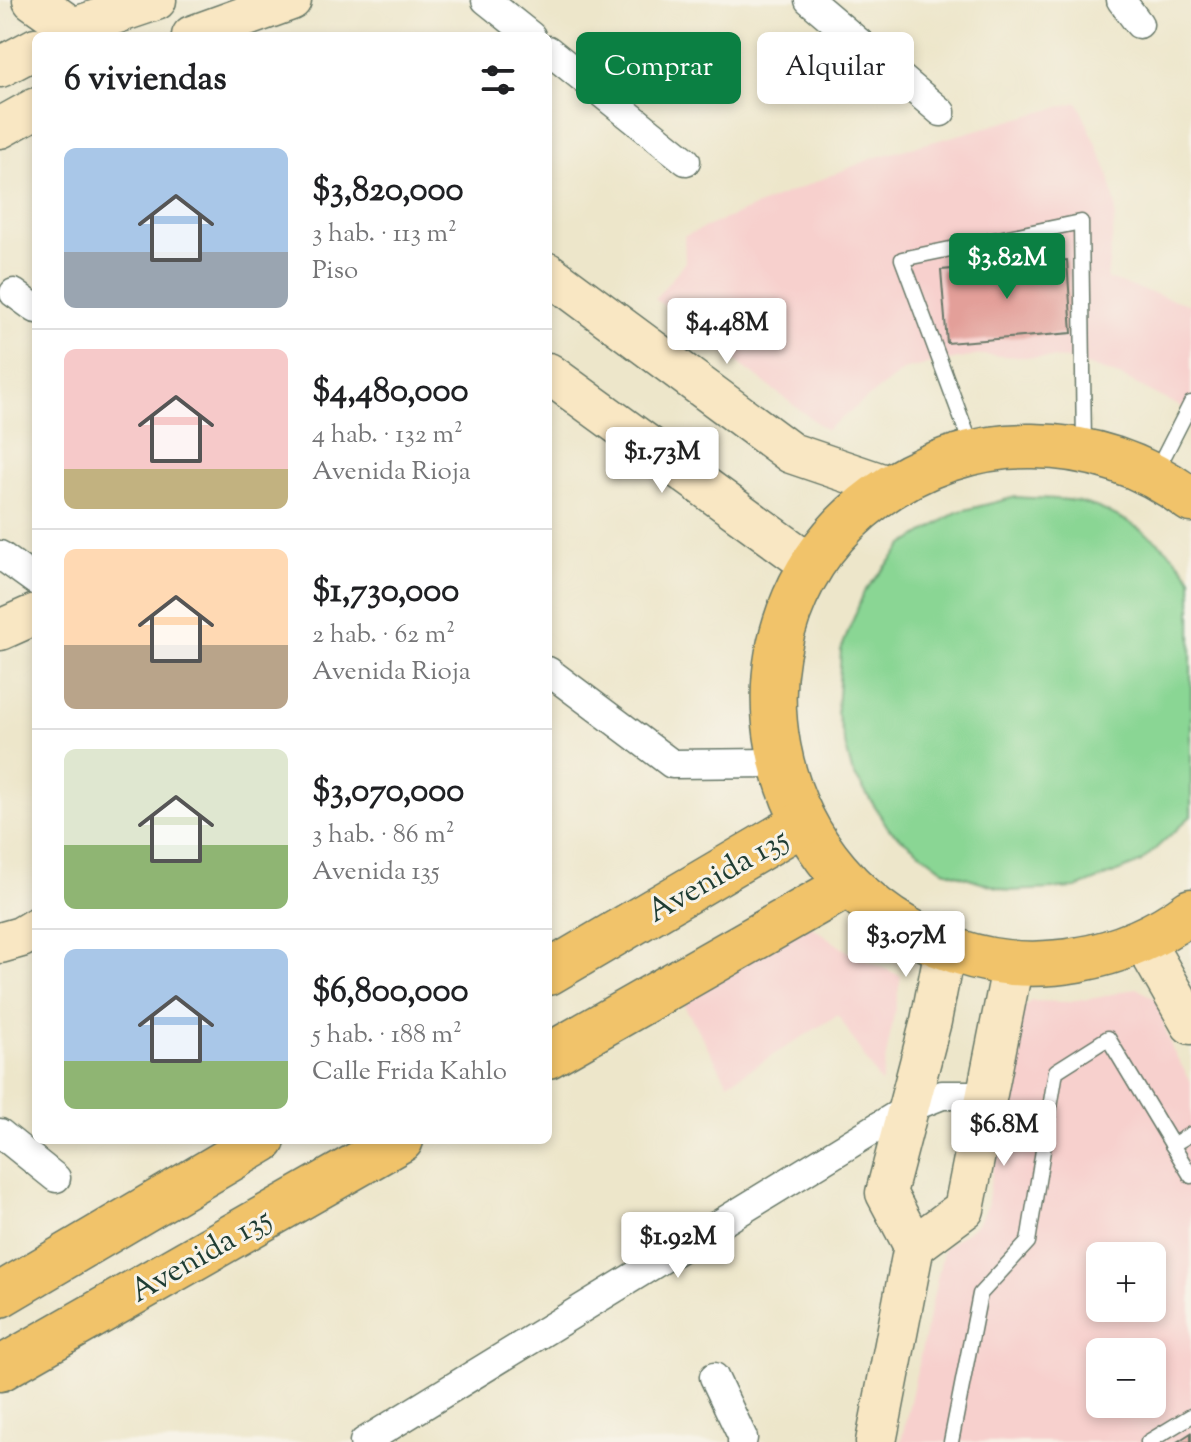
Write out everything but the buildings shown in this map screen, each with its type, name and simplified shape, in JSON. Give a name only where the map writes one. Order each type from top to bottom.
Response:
[{"type":"main road","points":[[1191,500],[1125,462],[1084,451],[1029,446],[974,452],[931,466],[891,487],[848,522],[813,566],[787,621],[777,661],[773,701],[780,763],[803,823],[823,855],[848,885],[864,901],[903,928],[967,955],[1013,963],[1079,960],[1143,940],[1191,911]]},
{"type":"main road","name":"Avenida 135","points":[[552,971],[803,823]]},
{"type":"main road","points":[[552,1054],[848,885]]},
{"type":"main road","name":"Avenida 135","points":[[0,1295],[256,1144]]},
{"type":"main road","name":"Avenida 135","points":[[0,1369],[394,1144]]},
{"type":"street","points":[[33,0],[71,32]]},
{"type":"street","points":[[75,32],[156,0]]},
{"type":"street","points":[[177,0],[210,32]]},
{"type":"street","points":[[213,32],[291,0]]},
{"type":"street","points":[[486,0],[526,32]]},
{"type":"street","points":[[809,0],[941,112]]},
{"type":"street","points":[[1121,0],[1139,24]]},
{"type":"street","points":[[0,67],[32,50]]},
{"type":"street","points":[[552,53],[686,161]]},
{"type":"street","points":[[0,128],[32,110]]},
{"type":"street","points":[[552,276],[791,453],[891,487]]},
{"type":"street","points":[[552,376],[813,566]]},
{"type":"street","points":[[0,555],[32,578]]},
{"type":"street","points":[[0,630],[32,616]]},
{"type":"street","points":[[552,674],[672,764],[780,763]]},
{"type":"street","points":[[0,943],[32,930]]},
{"type":"street","points":[[1143,940],[1191,1024]]},
{"type":"street","points":[[876,1442],[914,1246],[886,1193],[931,1021],[945,948]]},
{"type":"street","points":[[914,1246],[964,1209],[1013,963]]},
{"type":"street","points":[[364,1442],[907,1109],[942,1095],[986,1095]]},
{"type":"street","points":[[0,1133],[56,1178]]},
{"type":"street","points":[[714,1377],[743,1438],[742,1442]]},
{"type":"lane","points":[[974,452],[902,259],[1081,222],[1084,451]]},
{"type":"lane","points":[[1154,476],[1191,403]]},
{"type":"lane","points":[[951,1442],[980,1294],[1028,1242],[1056,1071],[1108,1038],[1191,1176]]},
{"type":"lane","points":[[1172,1145],[1191,1134]]},
{"type":"lane","points":[[1148,1442],[1191,1416]]},
{"type":"shaded area","points":[[1078,102],[1108,172],[1116,208],[1107,279],[1191,305],[1191,412],[1122,377],[1068,359],[980,355],[906,369],[826,430],[655,299],[685,262],[684,236],[873,158]]},
{"type":"shaded area","points":[[804,921],[851,954],[901,976],[881,1084],[838,1015],[728,1083],[681,1000]]},
{"type":"shaded area","points":[[1136,988],[1156,999],[1172,1049],[1191,1082],[1191,1442],[901,1442],[944,1248],[976,1225],[987,1207],[1015,1014],[1031,1001],[1069,1002]]},
{"type":"green space","points":[[1016,497],[1072,500],[1110,513],[1142,530],[1170,552],[1191,578],[1191,816],[1140,863],[1077,888],[1009,891],[944,870],[889,829],[852,771],[837,712],[841,650],[864,592],[904,545],[957,512]]}]
